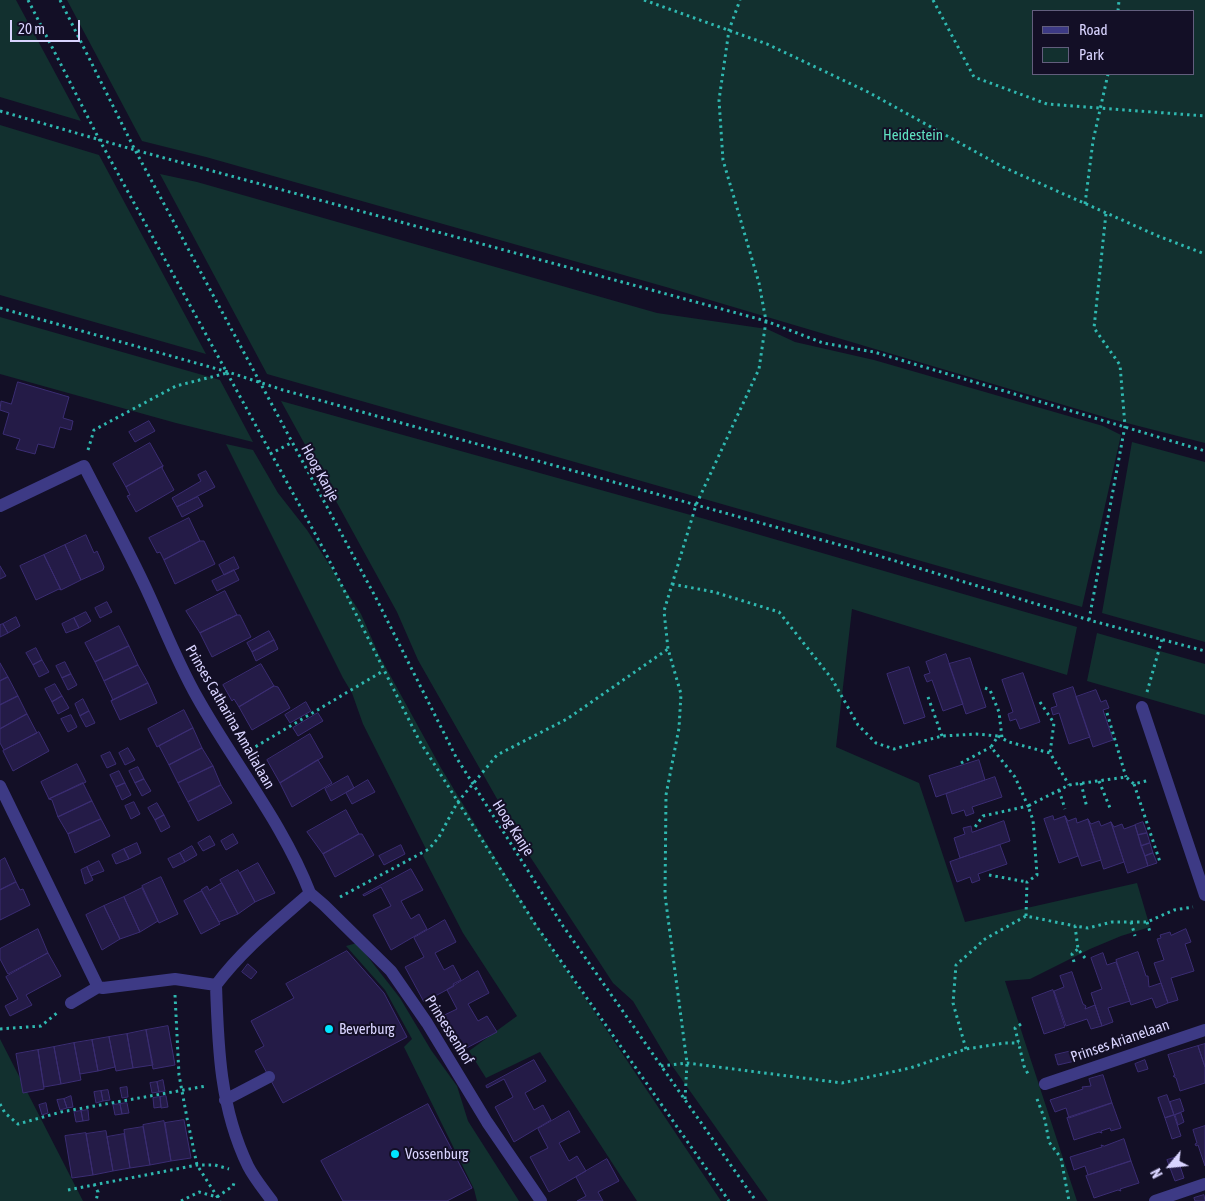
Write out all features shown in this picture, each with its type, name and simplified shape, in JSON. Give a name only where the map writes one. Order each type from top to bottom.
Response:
[{"type":"street","points":[[0,506],[84,466]]},
{"type":"street","name":"Prinses Catharina Amalialaan","points":[[84,466],[144,584],[169,643],[197,697],[279,832],[304,877],[310,893]]},
{"type":"street","points":[[1142,707],[1205,895]]},
{"type":"street","points":[[0,786],[98,987]]},
{"type":"street","points":[[272,1201],[244,1169],[230,1121],[222,1084],[216,985],[232,963],[251,944],[310,893]]},
{"type":"street","name":"Prinsessenhof","points":[[310,893],[391,972],[428,1023],[487,1122],[541,1201]]},
{"type":"street","points":[[71,1003],[98,987],[103,988],[175,979],[216,985]]},
{"type":"street","name":"Prinses Arianelaan","points":[[1045,1084],[1205,1030]]},
{"type":"street","points":[[225,1100],[269,1078]]},
{"type":"street","points":[[1155,1201],[1205,1184]]},
{"type":"path","points":[[28,0],[99,139],[324,550],[419,740],[535,924],[729,1201]]},
{"type":"path","name":"Hoog Kanje","points":[[60,0],[135,150],[376,598],[456,757],[563,926],[756,1201]]},
{"type":"path","points":[[644,0],[767,44],[868,92],[1003,167],[1085,204],[1205,254]]},
{"type":"path","points":[[685,1101],[687,1063],[664,895],[666,795],[679,728],[681,694],[668,649],[664,611],[696,505],[759,369],[766,321],[758,283],[723,160],[719,100],[729,30],[740,0]]},
{"type":"path","points":[[933,0],[974,77],[1047,104],[1205,116]]},
{"type":"path","points":[[1085,204],[1093,141],[1108,75]]},
{"type":"path","points":[[0,111],[135,150],[766,321],[823,344],[874,352],[1205,451]]},
{"type":"path","points":[[1089,620],[1124,426],[1120,365],[1094,328],[1106,213]]},
{"type":"path","points":[[0,308],[876,555],[1089,620],[1205,651]]},
{"type":"path","points":[[84,466],[94,430],[176,386],[228,372]]},
{"type":"path","points":[[270,454],[291,443]]},
{"type":"path","points":[[672,584],[714,592],[779,612],[832,679],[858,725],[876,743],[894,749],[942,736],[976,734],[998,736],[1050,753]]},
{"type":"path","points":[[1142,707],[1162,639]]},
{"type":"path","points":[[324,905],[429,849],[439,837],[457,803],[496,756],[567,719],[668,649]]},
{"type":"path","points":[[234,760],[383,671]]},
{"type":"path","points":[[984,688],[990,690],[999,712],[1002,738]]},
{"type":"path","points":[[928,697],[942,736]]},
{"type":"path","points":[[1040,702],[1054,723],[1050,753],[1069,785]]},
{"type":"path","points":[[1107,714],[1126,777],[1134,784],[1160,862]]},
{"type":"path","points":[[961,763],[992,746],[998,736]]},
{"type":"path","points":[[989,876],[1027,882],[1037,875],[1033,820],[1015,778],[992,746]]},
{"type":"path","points":[[1134,784],[1165,776]]},
{"type":"path","points":[[975,827],[983,816],[1028,806],[1069,785],[1126,777]]},
{"type":"path","points":[[1099,780],[1110,808]]},
{"type":"path","points":[[1081,783],[1087,808]]},
{"type":"path","points":[[1059,790],[1065,809]]},
{"type":"path","points":[[1026,916],[1027,882]]},
{"type":"path","points":[[966,1050],[953,1003],[956,965],[985,939],[1026,916],[1088,928],[1112,922],[1147,922],[1174,910],[1197,906]]},
{"type":"path","points":[[1131,922],[1135,936]]},
{"type":"path","points":[[1147,922],[1150,932]]},
{"type":"path","points":[[1075,926],[1078,949],[1085,958]]},
{"type":"path","points":[[1074,962],[1072,954],[1078,949]]},
{"type":"path","points":[[175,979],[174,1016],[181,1089],[197,1165],[220,1201]]},
{"type":"path","points":[[0,1029],[41,1026],[71,1003]]},
{"type":"path","points":[[1021,1024],[1015,1028],[1024,1066],[1032,1080]]},
{"type":"path","points":[[661,1066],[687,1063],[842,1083],[910,1068],[966,1050],[1004,1043],[1019,1043]]},
{"type":"path","points":[[0,1104],[5,1113],[18,1124],[61,1112],[181,1089],[222,1084]]},
{"type":"path","points":[[1036,1096],[1045,1120],[1049,1142],[1061,1158],[1069,1201]]},
{"type":"path","points":[[68,1190],[197,1165],[215,1165],[244,1169],[233,1186],[217,1197]]},
{"type":"path","points":[[94,1184],[98,1192],[96,1201]]},
{"type":"path","points":[[181,1201],[199,1192],[217,1197]]},
{"type":"green space","points":[[0,0],[16,0],[81,121],[0,97]]},
{"type":"green space","name":"Heidestein","points":[[67,0],[1205,0],[1205,443],[1111,419],[666,287],[206,157],[142,141]]},
{"type":"green space","points":[[0,125],[99,155],[206,354],[0,295]]},
{"type":"green space","points":[[160,174],[197,182],[657,313],[767,329],[795,342],[874,360],[1103,426],[1121,435],[1082,607],[267,374]]},
{"type":"green space","points":[[0,317],[220,380],[253,442],[176,423],[0,374]]},
{"type":"green space","points":[[281,401],[705,519],[1077,627],[1067,675],[852,609],[836,747],[919,783],[965,922],[1137,883],[1150,927],[1121,936],[1090,949],[1030,979],[1005,981],[1077,1201],[768,1201],[668,1060],[633,1001],[613,983],[529,855],[418,660],[397,612]]},
{"type":"green space","points":[[1132,442],[1205,462],[1205,642],[1102,613]]},
{"type":"green space","points":[[226,444],[253,450],[278,493],[307,530],[361,614],[379,655],[441,768],[535,923],[721,1201],[637,1201],[540,1052],[486,1078],[469,1051],[517,1016],[463,933],[423,856],[426,849],[363,724],[352,693]]},
{"type":"green space","points":[[1097,633],[1205,664],[1205,715],[1087,681]]},
{"type":"green space","points":[[357,943],[400,998],[431,1050],[457,1086],[468,1121],[519,1201],[477,1201],[474,1189],[404,1047],[412,1039],[385,990],[346,946]]},
{"type":"green space","points":[[0,1039],[83,1201],[0,1201]]},
{"type":"building","points":[[18,382],[69,397],[63,418],[73,421],[71,430],[60,427],[54,448],[38,444],[35,454],[16,449],[20,439],[3,434],[9,413],[0,410],[1,401],[11,404]]},
{"type":"building","points":[[149,421],[155,431],[135,442],[129,432]]},
{"type":"building","points":[[150,443],[163,466],[126,487],[113,464]]},
{"type":"building","points":[[163,466],[162,468],[174,490],[136,512],[127,496],[130,495],[126,487]]},
{"type":"building","points":[[206,471],[215,487],[177,507],[172,498],[201,481],[198,475]]},
{"type":"building","points":[[198,497],[203,506],[182,517],[177,507]]},
{"type":"building","points":[[189,518],[200,541],[164,560],[160,552],[157,553],[149,538]]},
{"type":"building","points":[[86,535],[94,553],[97,551],[104,567],[103,570],[81,580],[65,545]]},
{"type":"building","points":[[200,541],[204,541],[215,564],[175,584],[164,560]]},
{"type":"building","points":[[65,545],[81,580],[61,590],[44,555]]},
{"type":"building","points":[[44,555],[61,590],[59,589],[36,600],[20,566]]},
{"type":"building","points":[[234,557],[239,568],[224,575],[219,565]]},
{"type":"building","points":[[0,566],[6,576],[0,579]]},
{"type":"building","points":[[234,570],[239,580],[217,591],[212,581]]},
{"type":"building","points":[[225,591],[237,615],[200,633],[186,611]]},
{"type":"building","points":[[107,602],[112,612],[100,618],[95,608]]},
{"type":"building","points":[[86,612],[91,621],[79,628],[74,618]]},
{"type":"building","points":[[240,615],[251,637],[212,657],[200,633]]},
{"type":"building","points":[[16,617],[20,626],[8,633],[3,624]]},
{"type":"building","points":[[74,618],[79,628],[66,633],[62,624]]},
{"type":"building","points":[[3,624],[8,633],[0,637],[0,625]]},
{"type":"building","points":[[119,626],[129,646],[95,662],[85,643]]},
{"type":"building","points":[[269,631],[274,640],[252,652],[247,643]]},
{"type":"building","points":[[274,640],[278,649],[256,661],[252,652]]},
{"type":"building","points":[[129,646],[138,665],[104,681],[95,662]]},
{"type":"building","points":[[36,648],[42,660],[33,665],[26,653]]},
{"type":"building","points":[[946,654],[963,704],[943,711],[932,680],[927,682],[924,675],[930,673],[926,662]]},
{"type":"building","points":[[970,658],[986,707],[966,714],[949,664]]},
{"type":"building","points":[[42,660],[49,672],[39,677],[33,665]]},
{"type":"building","points":[[65,662],[71,674],[62,678],[56,666]]},
{"type":"building","points":[[0,663],[8,677],[0,681]]},
{"type":"building","points":[[261,664],[274,686],[239,707],[234,699],[232,701],[223,685]]},
{"type":"building","points":[[138,665],[148,683],[111,701],[113,700],[104,681]]},
{"type":"building","points":[[909,667],[925,717],[904,724],[887,674]]},
{"type":"building","points":[[1023,673],[1040,722],[1020,729],[1016,719],[1010,721],[1008,714],[1013,712],[1002,680]]},
{"type":"building","points":[[71,674],[77,685],[68,690],[62,678]]},
{"type":"building","points":[[8,677],[18,696],[0,705],[0,681]]},
{"type":"building","points":[[148,683],[157,703],[120,720],[111,701]]},
{"type":"building","points":[[55,684],[62,696],[52,702],[45,689]]},
{"type":"building","points":[[274,686],[278,687],[290,708],[252,730],[239,707]]},
{"type":"building","points":[[1073,687],[1090,737],[1069,744],[1059,713],[1053,715],[1051,708],[1057,706],[1053,694]]},
{"type":"building","points":[[1096,690],[1101,702],[1106,700],[1109,708],[1103,710],[1113,740],[1093,747],[1076,697]]},
{"type":"building","points":[[18,696],[27,714],[0,729],[0,705]]},
{"type":"building","points":[[62,696],[69,708],[58,714],[52,702]]},
{"type":"building","points":[[83,699],[89,711],[80,716],[75,704]]},
{"type":"building","points":[[306,702],[311,711],[290,723],[285,715]]},
{"type":"building","points":[[184,710],[193,728],[157,747],[148,729]]},
{"type":"building","points":[[89,711],[95,723],[86,727],[80,716]]},
{"type":"building","points":[[318,713],[323,721],[298,736],[293,728]]},
{"type":"building","points":[[27,714],[37,733],[4,750],[0,743],[0,729]]},
{"type":"building","points":[[71,715],[77,727],[68,732],[61,719]]},
{"type":"building","points":[[193,728],[202,748],[169,765],[159,746]]},
{"type":"building","points":[[39,732],[49,751],[13,771],[3,751]]},
{"type":"building","points":[[310,734],[323,757],[280,783],[267,760]]},
{"type":"building","points":[[128,748],[135,760],[125,765],[119,753]]},
{"type":"building","points":[[202,748],[213,766],[178,783],[169,765]]},
{"type":"building","points":[[110,752],[116,764],[107,768],[101,756]]},
{"type":"building","points":[[318,760],[332,783],[292,807],[280,783]]},
{"type":"building","points":[[979,760],[985,780],[936,797],[929,776]]},
{"type":"building","points":[[77,764],[86,782],[49,799],[41,782]]},
{"type":"building","points":[[213,766],[221,785],[188,802],[178,783]]},
{"type":"building","points":[[138,767],[144,779],[135,783],[129,771]]},
{"type":"building","points":[[119,771],[125,783],[116,787],[110,775]]},
{"type":"building","points":[[348,776],[354,788],[331,801],[325,789]]},
{"type":"building","points":[[995,777],[1002,797],[972,807],[974,813],[966,816],[964,810],[952,814],[946,794]]},
{"type":"building","points":[[144,779],[151,791],[142,796],[135,783]]},
{"type":"building","points":[[368,780],[375,792],[352,804],[346,793]]},
{"type":"building","points":[[83,783],[92,801],[58,817],[52,800],[49,799]]},
{"type":"building","points":[[125,783],[131,795],[122,800],[116,787]]},
{"type":"building","points":[[221,785],[232,803],[198,821],[188,802]]},
{"type":"building","points":[[92,801],[101,819],[68,834],[58,817]]},
{"type":"building","points":[[134,802],[140,814],[131,819],[125,806]]},
{"type":"building","points":[[157,803],[164,815],[155,820],[148,808]]},
{"type":"building","points":[[346,810],[359,834],[323,854],[307,832]]},
{"type":"building","points":[[164,815],[170,827],[161,832],[155,820]]},
{"type":"building","points":[[1053,816],[1054,820],[1065,816],[1078,856],[1059,863],[1044,819]]},
{"type":"building","points":[[1065,816],[1068,821],[1076,818],[1077,823],[1088,819],[1101,860],[1082,866]]},
{"type":"building","points":[[101,819],[110,836],[75,853],[68,834]]},
{"type":"building","points":[[1088,819],[1091,824],[1099,821],[1101,826],[1111,822],[1124,862],[1104,869]]},
{"type":"building","points":[[1004,821],[1010,841],[960,858],[954,838],[965,834],[963,828],[971,826],[972,832]]},
{"type":"building","points":[[1111,822],[1114,827],[1122,824],[1124,829],[1135,825],[1148,866],[1128,873]]},
{"type":"building","points":[[1143,822],[1147,833],[1138,835],[1135,825]]},
{"type":"building","points":[[1147,833],[1150,843],[1141,846],[1138,835]]},
{"type":"building","points":[[233,834],[238,843],[226,850],[221,841]]},
{"type":"building","points":[[362,834],[374,855],[335,877],[323,854]]},
{"type":"building","points":[[210,836],[215,845],[203,851],[198,843]]},
{"type":"building","points":[[137,843],[141,853],[129,859],[124,849]]},
{"type":"building","points":[[1150,843],[1153,853],[1145,856],[1141,846]]},
{"type":"building","points":[[401,845],[405,854],[384,865],[379,856]]},
{"type":"building","points":[[1000,845],[1007,864],[978,874],[980,880],[972,883],[970,877],[957,882],[950,862]]},
{"type":"building","points":[[192,846],[197,855],[185,862],[180,853]]},
{"type":"building","points":[[124,849],[129,859],[116,864],[112,855]]},
{"type":"building","points":[[180,853],[185,862],[173,868],[168,859]]},
{"type":"building","points":[[1153,853],[1157,863],[1148,866],[1145,856]]},
{"type":"building","points":[[5,858],[16,882],[0,890],[0,861]]},
{"type":"building","points":[[99,861],[104,871],[91,876],[87,867]]},
{"type":"building","points":[[258,863],[275,893],[255,902],[240,873]]},
{"type":"building","points":[[87,867],[93,880],[85,884],[81,870]]},
{"type":"building","points":[[411,869],[423,890],[401,901],[411,919],[419,914],[427,929],[391,950],[373,915],[391,906],[381,887],[363,895]]},
{"type":"building","points":[[238,870],[255,902],[238,914],[220,880]]},
{"type":"building","points":[[161,877],[178,914],[159,923],[142,886]]},
{"type":"building","points":[[16,882],[20,890],[23,889],[30,905],[0,920],[0,890]]},
{"type":"building","points":[[222,883],[238,914],[219,922],[201,890],[207,886],[209,890]]},
{"type":"building","points":[[142,888],[158,921],[140,932],[124,897]]},
{"type":"building","points":[[202,891],[220,924],[201,934],[184,901]]},
{"type":"building","points":[[124,897],[140,932],[120,939],[104,906]]},
{"type":"building","points":[[104,906],[120,939],[102,950],[86,915]]},
{"type":"building","points":[[445,920],[456,942],[435,953],[444,970],[453,965],[461,980],[453,984],[454,986],[424,1002],[405,967],[424,957],[414,938]]},
{"type":"building","points":[[38,929],[48,953],[8,974],[0,959],[0,949]]},
{"type":"building","points":[[1186,929],[1191,942],[1185,944],[1194,971],[1171,978],[1178,1000],[1168,1003],[1154,963],[1164,960],[1157,939],[1161,938],[1160,935],[1170,932],[1171,935]]},
{"type":"building","name":"Beverburg","points":[[347,951],[384,993],[407,1037],[283,1103],[255,1051],[264,1046],[251,1021],[294,998],[286,984]]},
{"type":"building","points":[[1138,952],[1146,976],[1148,976],[1149,987],[1161,983],[1168,1003],[1156,1008],[1152,998],[1131,1005],[1116,960]]},
{"type":"building","points":[[48,953],[61,976],[26,995],[32,1005],[10,1016],[5,1006],[18,999],[6,977]]},
{"type":"building","points":[[1103,953],[1107,965],[1116,962],[1130,1001],[1108,1008],[1113,1022],[1102,1026],[1091,993],[1102,989],[1091,958]]},
{"type":"building","points":[[248,964],[257,972],[251,979],[242,972]]},
{"type":"building","points":[[478,971],[489,993],[468,1004],[478,1021],[487,1016],[497,1032],[457,1053],[438,1018],[457,1009],[447,990]]},
{"type":"building","points":[[1072,972],[1083,1004],[1086,1006],[1085,1009],[1095,1005],[1102,1026],[1091,1029],[1087,1019],[1066,1026],[1054,991],[1064,987],[1060,976]]},
{"type":"building","points":[[1053,990],[1065,1027],[1044,1034],[1032,998]]},
{"type":"building","points":[[168,1026],[175,1065],[153,1069],[146,1030]]},
{"type":"building","points":[[146,1030],[153,1065],[133,1068],[127,1034]]},
{"type":"building","points":[[127,1034],[133,1068],[116,1071],[109,1037]]},
{"type":"building","points":[[109,1037],[115,1067],[98,1071],[92,1040]]},
{"type":"building","points":[[92,1040],[98,1071],[80,1074],[74,1043]]},
{"type":"building","points":[[74,1043],[81,1080],[61,1084],[54,1047]]},
{"type":"building","points":[[1205,1044],[1205,1067],[1198,1046]]},
{"type":"building","points":[[1198,1046],[1205,1067],[1205,1083],[1180,1091],[1176,1078],[1173,1076],[1175,1076],[1168,1055]]},
{"type":"building","points":[[54,1047],[61,1084],[44,1087],[38,1050]]},
{"type":"building","points":[[38,1050],[44,1089],[23,1093],[16,1054]]},
{"type":"building","points":[[1072,1051],[1075,1061],[1058,1065],[1055,1055]]},
{"type":"building","points":[[534,1060],[546,1081],[525,1093],[534,1110],[543,1105],[551,1120],[514,1142],[495,1107],[513,1097],[504,1079],[487,1088],[486,1086]]},
{"type":"building","points":[[1145,1060],[1148,1069],[1138,1072],[1135,1064]]},
{"type":"building","points":[[1103,1075],[1112,1103],[1069,1118],[1066,1108],[1055,1112],[1050,1100],[1083,1089],[1082,1087],[1091,1086],[1089,1079]]},
{"type":"building","points":[[163,1080],[165,1091],[159,1092],[157,1082]]},
{"type":"building","points":[[157,1082],[159,1092],[152,1093],[150,1083]]},
{"type":"building","points":[[127,1087],[128,1097],[122,1098],[120,1088]]},
{"type":"building","points":[[108,1090],[110,1100],[103,1101],[101,1091]]},
{"type":"building","points":[[101,1091],[103,1101],[96,1103],[94,1092]]},
{"type":"building","points":[[1167,1095],[1174,1115],[1165,1118],[1158,1098]]},
{"type":"building","points":[[71,1096],[73,1107],[67,1108],[64,1099]]},
{"type":"building","points":[[166,1096],[168,1107],[161,1108],[160,1097]]},
{"type":"building","points":[[160,1097],[161,1107],[154,1108],[153,1098]]},
{"type":"building","points":[[64,1099],[67,1108],[60,1110],[57,1100]]},
{"type":"building","points":[[1180,1099],[1184,1111],[1174,1115],[1170,1102]]},
{"type":"building","points":[[46,1103],[48,1113],[42,1115],[39,1105]]},
{"type":"building","points":[[127,1103],[129,1113],[122,1114],[120,1104]]},
{"type":"building","points":[[1112,1103],[1121,1128],[1111,1131],[1110,1128],[1101,1131],[1102,1133],[1099,1132],[1074,1140],[1067,1118]]},
{"type":"building","points":[[120,1104],[122,1114],[115,1115],[113,1105]]},
{"type":"building","name":"Vossenburg","points":[[428,1104],[472,1188],[447,1201],[343,1201],[321,1161]]},
{"type":"building","points":[[88,1110],[89,1120],[83,1121],[81,1111]]},
{"type":"building","points":[[81,1111],[83,1121],[76,1122],[74,1112]]},
{"type":"building","points":[[569,1111],[580,1132],[559,1143],[569,1161],[577,1156],[586,1171],[549,1192],[530,1157],[548,1148],[538,1129]]},
{"type":"building","points":[[1181,1113],[1184,1122],[1178,1125],[1175,1115]]},
{"type":"building","points":[[1174,1115],[1181,1136],[1172,1139],[1165,1118]]},
{"type":"building","points":[[184,1120],[191,1158],[171,1161],[165,1123]]},
{"type":"building","points":[[164,1121],[171,1161],[150,1165],[143,1125]]},
{"type":"building","points":[[1205,1126],[1205,1166],[1198,1145],[1196,1146],[1195,1144],[1197,1143],[1193,1130]]},
{"type":"building","points":[[143,1127],[150,1165],[130,1168],[124,1130]]},
{"type":"building","points":[[106,1131],[113,1171],[93,1175],[86,1134]]},
{"type":"building","points":[[86,1133],[93,1175],[72,1178],[65,1136]]},
{"type":"building","points":[[124,1134],[130,1168],[113,1171],[107,1137]]},
{"type":"building","points":[[1124,1139],[1131,1161],[1088,1175],[1085,1166],[1074,1170],[1070,1157],[1102,1147],[1101,1145],[1104,1146]]},
{"type":"building","points":[[1177,1157],[1184,1178],[1175,1181],[1167,1160]]},
{"type":"building","points":[[607,1159],[619,1181],[598,1192],[603,1201],[577,1201],[586,1196],[576,1177]]},
{"type":"building","points":[[1131,1161],[1139,1183],[1120,1189],[1121,1191],[1118,1190],[1094,1198],[1086,1176]]},
{"type":"building","points":[[1204,1195],[1205,1201],[1195,1201],[1194,1198]]},
{"type":"place","name":"Beverburg","points":[[329,1029]]},
{"type":"place","name":"Vossenburg","points":[[395,1154]]}]
